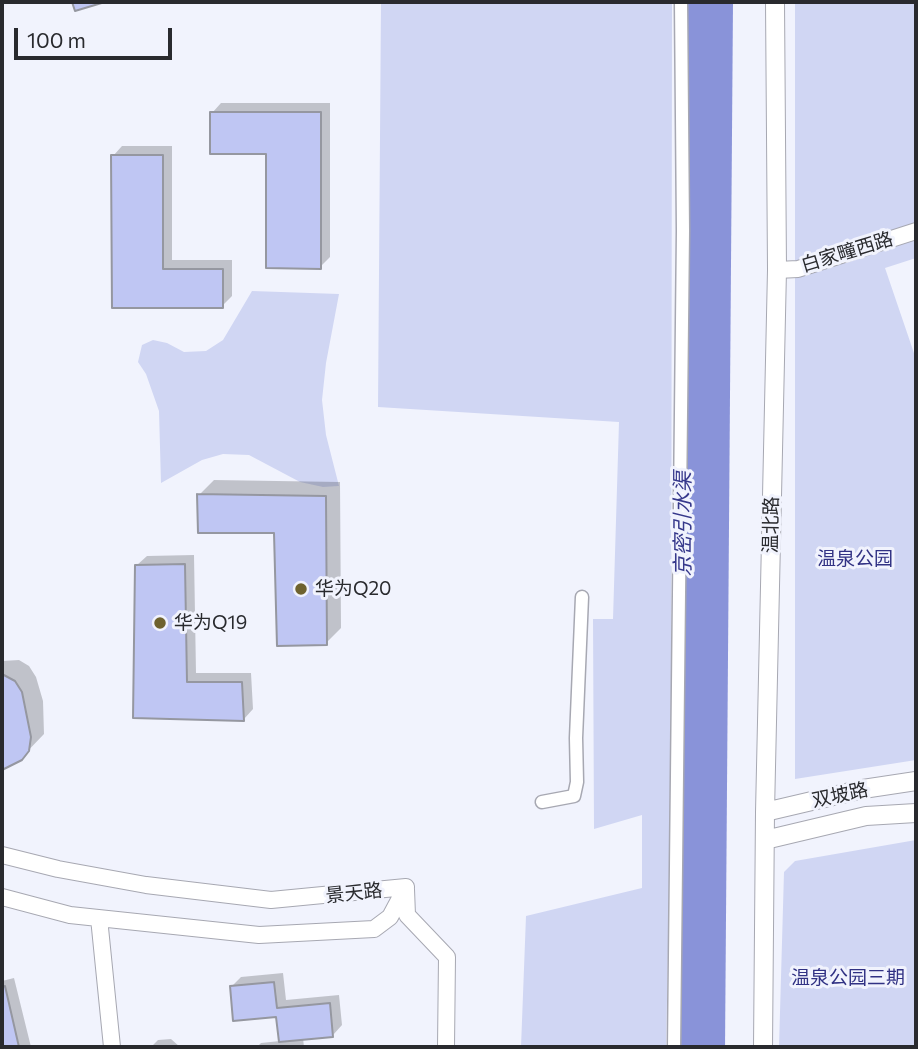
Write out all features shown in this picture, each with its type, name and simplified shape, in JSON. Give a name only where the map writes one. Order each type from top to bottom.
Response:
[{"type":"main road","name":"温北路","points":[[763,1047],[765,812],[777,270],[775,2]]},
{"type":"main road","name":"双坡路","points":[[765,812],[863,789],[916,781]]},
{"type":"main road","name":"双坡路","points":[[765,840],[866,816],[916,813]]},
{"type":"street","points":[[674,1047],[683,231],[681,2]]},
{"type":"street","name":"白家疃西路","points":[[777,270],[798,269],[916,231]]},
{"type":"street","points":[[542,802],[574,796],[577,782],[576,738],[582,597]]},
{"type":"street","name":"景天路","points":[[2,855],[58,869],[146,885],[271,900],[406,887]]},
{"type":"street","points":[[406,887],[407,915],[447,957],[446,1047]]},
{"type":"street","name":"景天路","points":[[2,897],[71,915],[259,935],[374,929],[390,917],[406,887]]},
{"type":"street","points":[[99,918],[112,1047]]},
{"type":"green space","points":[[381,2],[672,2],[671,805],[666,1047],[521,1047],[526,916],[642,888],[642,815],[594,829],[593,619],[613,619],[619,422],[378,407]]},
{"type":"green space","name":"温泉公园","points":[[795,2],[916,2],[916,258],[885,268],[916,359],[916,760],[795,779]]},
{"type":"green space","points":[[252,291],[339,294],[322,400],[326,435],[339,486],[323,487],[300,482],[249,455],[223,454],[202,460],[161,483],[159,411],[146,374],[138,362],[142,345],[153,340],[167,343],[184,352],[206,351],[223,340]]},
{"type":"green space","name":"温泉公园三期","points":[[916,840],[916,1047],[779,1047],[784,872],[795,861]]},
{"type":"water","name":"京密引水渠","points":[[687,2],[733,2],[725,1047],[676,1047]]},
{"type":"building","points":[[72,2],[105,2],[75,11]]},
{"type":"building","points":[[210,112],[321,112],[321,269],[266,268],[266,154],[210,154]]},
{"type":"building","points":[[111,155],[163,155],[163,269],[223,269],[223,308],[112,308]]},
{"type":"building","name":"华为Q20","points":[[197,494],[326,496],[327,645],[277,646],[274,533],[198,533]]},
{"type":"building","name":"华为Q19","points":[[185,564],[187,682],[242,682],[244,721],[133,718],[135,565]]},
{"type":"building","points":[[2,674],[15,681],[22,692],[31,737],[29,751],[22,760],[2,770]]},
{"type":"building","points":[[274,982],[277,1008],[330,1003],[333,1037],[279,1042],[276,1017],[233,1021],[230,986]]},
{"type":"building","points":[[5,986],[19,1047],[2,1047],[2,987]]},
{"type":"place","name":"华为Q20","points":[[301,589]]},
{"type":"place","name":"华为Q19","points":[[160,623]]}]
